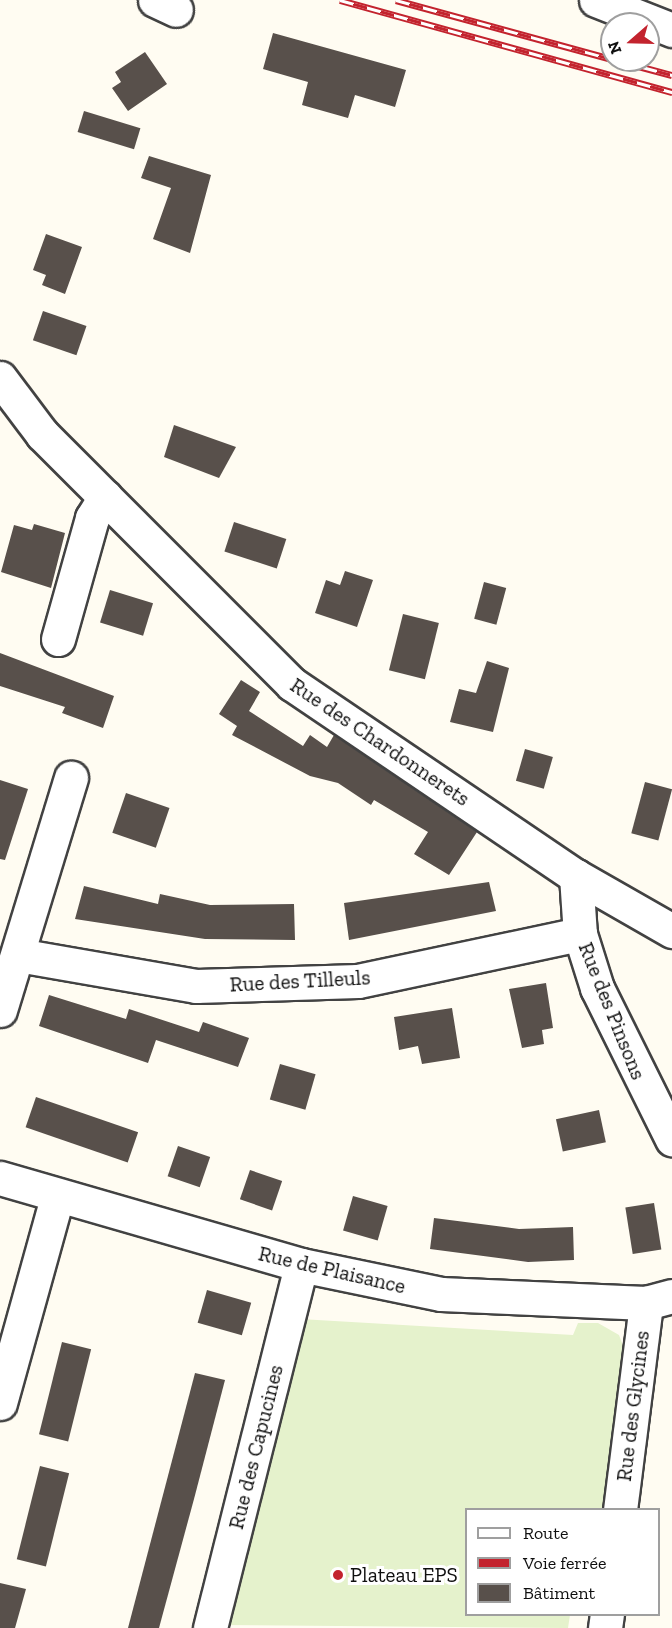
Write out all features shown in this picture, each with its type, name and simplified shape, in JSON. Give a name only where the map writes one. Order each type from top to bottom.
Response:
[{"type":"street","points":[[596,0],[672,30]]},
{"type":"street","name":"Rue des Chardonnerets","points":[[0,378],[42,434],[292,684],[576,876],[672,931]]},
{"type":"street","points":[[58,639],[92,518],[105,497]]},
{"type":"street","points":[[0,1010],[71,778]]},
{"type":"street","name":"Rue des Pinsons","points":[[576,876],[580,934],[625,1053],[672,1139]]},
{"type":"street","name":"Rue des Tilleuls","points":[[18,955],[196,986],[347,982],[580,934]]},
{"type":"street","name":"Rue de Plaisance","points":[[0,1178],[57,1198],[301,1265],[441,1294],[659,1299]]},
{"type":"street","points":[[0,1403],[57,1198]]},
{"type":"street","name":"Rue des Capucines","points":[[210,1628],[301,1265]]},
{"type":"street","name":"Rue des Glycines","points":[[620,1508],[659,1299]]},
{"type":"green space","points":[[300,1319],[573,1335],[578,1323],[598,1323],[619,1335],[625,1351],[605,1508],[465,1508],[465,1616],[570,1616],[568,1628],[223,1625]]},
{"type":"building","points":[[273,33],[406,70],[395,107],[355,95],[348,118],[302,105],[308,82],[263,69]]},
{"type":"building","points":[[145,52],[167,84],[128,111],[112,88],[121,82],[115,72]]},
{"type":"building","points":[[84,111],[140,128],[134,149],[78,132]]},
{"type":"building","points":[[149,156],[211,175],[190,253],[153,239],[171,188],[141,178]]},
{"type":"building","points":[[46,234],[82,247],[65,294],[42,285],[46,275],[33,270]]},
{"type":"building","points":[[43,311],[86,326],[76,355],[33,340]]},
{"type":"building","points":[[174,425],[236,447],[219,478],[164,457]]},
{"type":"building","points":[[234,522],[286,539],[277,568],[224,551]]},
{"type":"building","points":[[34,524],[65,533],[51,588],[1,572],[14,525],[32,530]]},
{"type":"building","points":[[345,571],[373,580],[357,627],[315,613],[326,580],[340,585]]},
{"type":"building","points":[[484,582],[506,588],[496,625],[474,619]]},
{"type":"building","points":[[110,590],[153,603],[143,636],[100,623]]},
{"type":"building","points":[[403,614],[439,623],[425,679],[389,670]]},
{"type":"building","points":[[0,653],[114,696],[103,728],[62,713],[65,707],[0,686]]},
{"type":"building","points":[[487,661],[509,668],[493,732],[450,722],[459,689],[476,693]]},
{"type":"building","points":[[241,680],[260,692],[249,711],[303,746],[310,735],[327,747],[334,735],[477,832],[449,875],[414,854],[428,832],[374,800],[371,805],[338,783],[310,776],[232,735],[237,726],[219,714]]},
{"type":"building","points":[[525,749],[553,757],[544,789],[516,781]]},
{"type":"building","points":[[0,780],[28,789],[5,860],[0,859]]},
{"type":"building","points":[[645,782],[672,789],[658,840],[631,833]]},
{"type":"building","points":[[126,793],[169,808],[156,848],[112,833]]},
{"type":"building","points":[[489,882],[496,911],[349,940],[344,903]]},
{"type":"building","points":[[84,886],[158,904],[160,894],[210,905],[294,904],[295,940],[205,939],[75,919]]},
{"type":"building","points":[[546,983],[553,1028],[542,1030],[544,1044],[522,1048],[509,989]]},
{"type":"building","points":[[49,995],[126,1019],[129,1009],[199,1032],[203,1022],[249,1038],[238,1067],[156,1040],[148,1063],[39,1026]]},
{"type":"building","points":[[452,1008],[460,1058],[422,1064],[418,1046],[399,1050],[394,1017]]},
{"type":"building","points":[[280,1064],[316,1074],[305,1110],[270,1100]]},
{"type":"building","points":[[36,1097],[138,1132],[128,1162],[26,1127]]},
{"type":"building","points":[[599,1110],[606,1142],[563,1151],[556,1119]]},
{"type":"building","points":[[178,1146],[210,1157],[200,1187],[168,1176]]},
{"type":"building","points":[[250,1170],[282,1181],[272,1210],[240,1199]]},
{"type":"building","points":[[353,1196],[388,1206],[378,1241],[343,1231]]},
{"type":"building","points":[[654,1203],[661,1249],[633,1254],[625,1208]]},
{"type":"building","points":[[434,1218],[519,1229],[573,1227],[574,1260],[528,1262],[430,1249]]},
{"type":"building","points":[[207,1290],[251,1303],[242,1335],[198,1323]]},
{"type":"building","points":[[62,1342],[91,1349],[68,1441],[39,1434]]},
{"type":"building","points":[[195,1373],[225,1380],[194,1499],[159,1628],[128,1628]]},
{"type":"building","points":[[40,1466],[69,1473],[46,1566],[17,1559]]},
{"type":"building","points":[[0,1583],[26,1589],[15,1628],[0,1628]]},
{"type":"railway","points":[[340,0],[672,92]]},
{"type":"railway","points":[[396,0],[600,56]]},
{"type":"railway","points":[[660,72],[672,75]]},
{"type":"place","name":"Plateau EPS","points":[[338,1575]]}]
